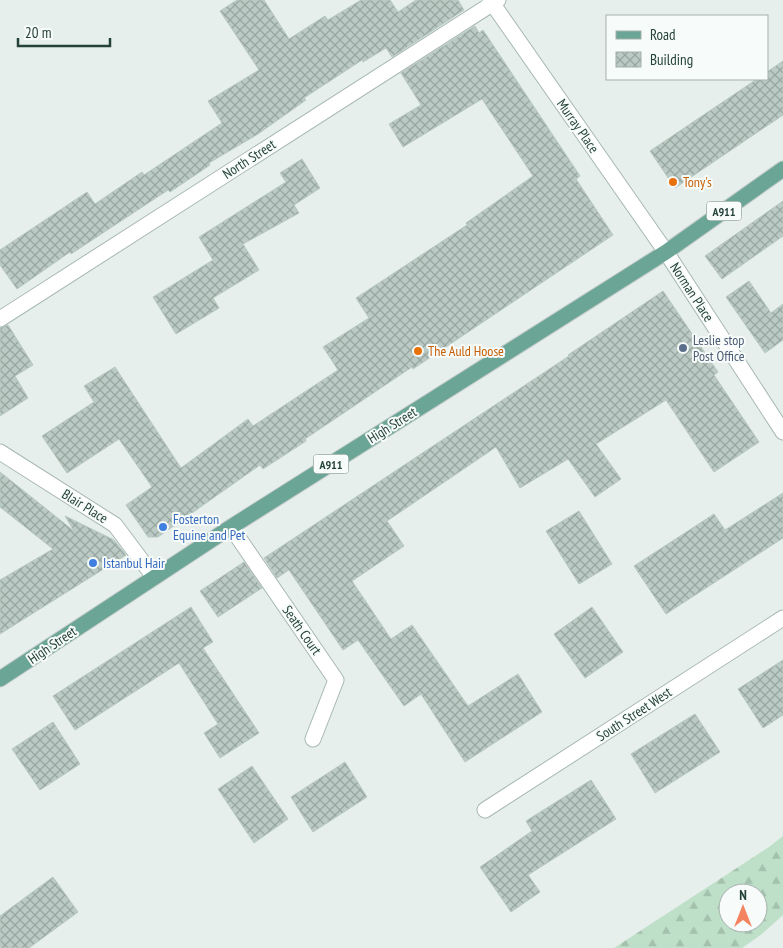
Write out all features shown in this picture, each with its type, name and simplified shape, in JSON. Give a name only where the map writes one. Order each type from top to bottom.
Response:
[{"type":"main road","name":"High Street","points":[[0,679],[230,527],[666,252],[783,169]]},
{"type":"street","name":"Murray Place","points":[[493,1],[666,252]]},
{"type":"street","name":"North Street","points":[[0,319],[493,1]]},
{"type":"street","name":"Norman Place","points":[[666,252],[783,432]]},
{"type":"street","name":"Blair Place","points":[[0,452],[115,525],[154,577]]},
{"type":"street","name":"Seath Court","points":[[230,527],[336,680],[313,739]]},
{"type":"street","name":"South Street West","points":[[485,810],[783,618]]},
{"type":"green space","points":[[783,836],[783,915],[768,929],[768,883],[718,883],[718,933],[763,933],[742,948],[614,948]]},
{"type":"building","points":[[237,0],[264,0],[289,39],[325,16],[328,20],[361,0],[390,0],[398,12],[416,0],[458,0],[464,10],[392,57],[386,48],[363,62],[362,60],[304,98],[306,100],[258,134],[209,163],[210,165],[170,192],[168,190],[71,254],[70,252],[17,289],[0,265],[0,250],[87,192],[95,204],[142,172],[144,175],[222,123],[208,101],[259,70],[220,11]]},
{"type":"building","points":[[475,26],[479,33],[483,30],[580,176],[576,179],[613,235],[413,369],[412,367],[263,469],[260,465],[158,537],[148,537],[126,505],[152,487],[119,439],[67,473],[42,436],[94,402],[84,386],[115,367],[181,468],[248,419],[253,426],[338,370],[323,347],[369,318],[356,298],[467,225],[466,223],[533,176],[482,99],[403,147],[389,124],[421,105],[401,73]]},
{"type":"building","points":[[783,61],[783,115],[675,188],[650,151],[756,80],[768,80],[768,71]]},
{"type":"building","points":[[302,159],[320,188],[294,205],[299,213],[243,244],[259,270],[213,298],[219,308],[176,334],[153,297],[213,260],[199,237],[286,182],[280,173]]},
{"type":"building","points":[[783,201],[783,236],[722,279],[705,256]]},
{"type":"building","points":[[749,281],[771,313],[783,304],[783,340],[765,353],[726,297]]},
{"type":"building","points":[[663,291],[718,372],[714,375],[759,442],[714,472],[666,400],[596,444],[621,479],[595,497],[568,459],[520,488],[496,447],[387,521],[404,546],[352,581],[391,639],[412,625],[468,706],[518,674],[542,712],[465,762],[421,694],[404,706],[358,640],[343,650],[289,570],[277,578],[264,558],[569,356]]},
{"type":"building","points":[[8,325],[33,365],[15,376],[28,398],[0,416],[0,328]]},
{"type":"building","points":[[0,472],[74,531],[65,516],[114,540],[126,555],[0,634],[0,580],[53,549],[0,507]]},
{"type":"building","points":[[783,493],[783,538],[666,614],[634,566],[714,514],[725,530]]},
{"type":"building","points":[[579,511],[612,564],[579,584],[546,531]]},
{"type":"building","points":[[244,562],[262,588],[218,617],[200,591]]},
{"type":"building","points":[[191,607],[213,642],[203,648],[259,733],[220,758],[204,733],[218,724],[179,663],[75,730],[53,696]]},
{"type":"building","points":[[592,607],[623,652],[585,678],[554,634]]},
{"type":"building","points":[[783,660],[783,715],[763,728],[738,689]]},
{"type":"building","points":[[695,714],[720,752],[655,793],[631,754]]},
{"type":"building","points":[[53,722],[80,764],[40,790],[12,749]]},
{"type":"building","points":[[345,762],[367,797],[313,832],[291,797]]},
{"type":"building","points":[[252,766],[288,819],[254,843],[218,789]]},
{"type":"building","points":[[591,780],[616,819],[528,875],[540,892],[511,912],[480,867],[532,831],[526,821]]},
{"type":"building","points":[[53,877],[78,912],[29,948],[0,948],[0,916]]},
{"type":"place","name":"Tony's","points":[[673,182]]},
{"type":"place","name":"Leslie stop Post Office","points":[[683,348]]},
{"type":"place","name":"The Auld Hoose","points":[[418,351]]},
{"type":"place","name":"Fosterton Equine and Pet","points":[[163,527]]},
{"type":"place","name":"Istanbul Hair","points":[[93,563]]}]
